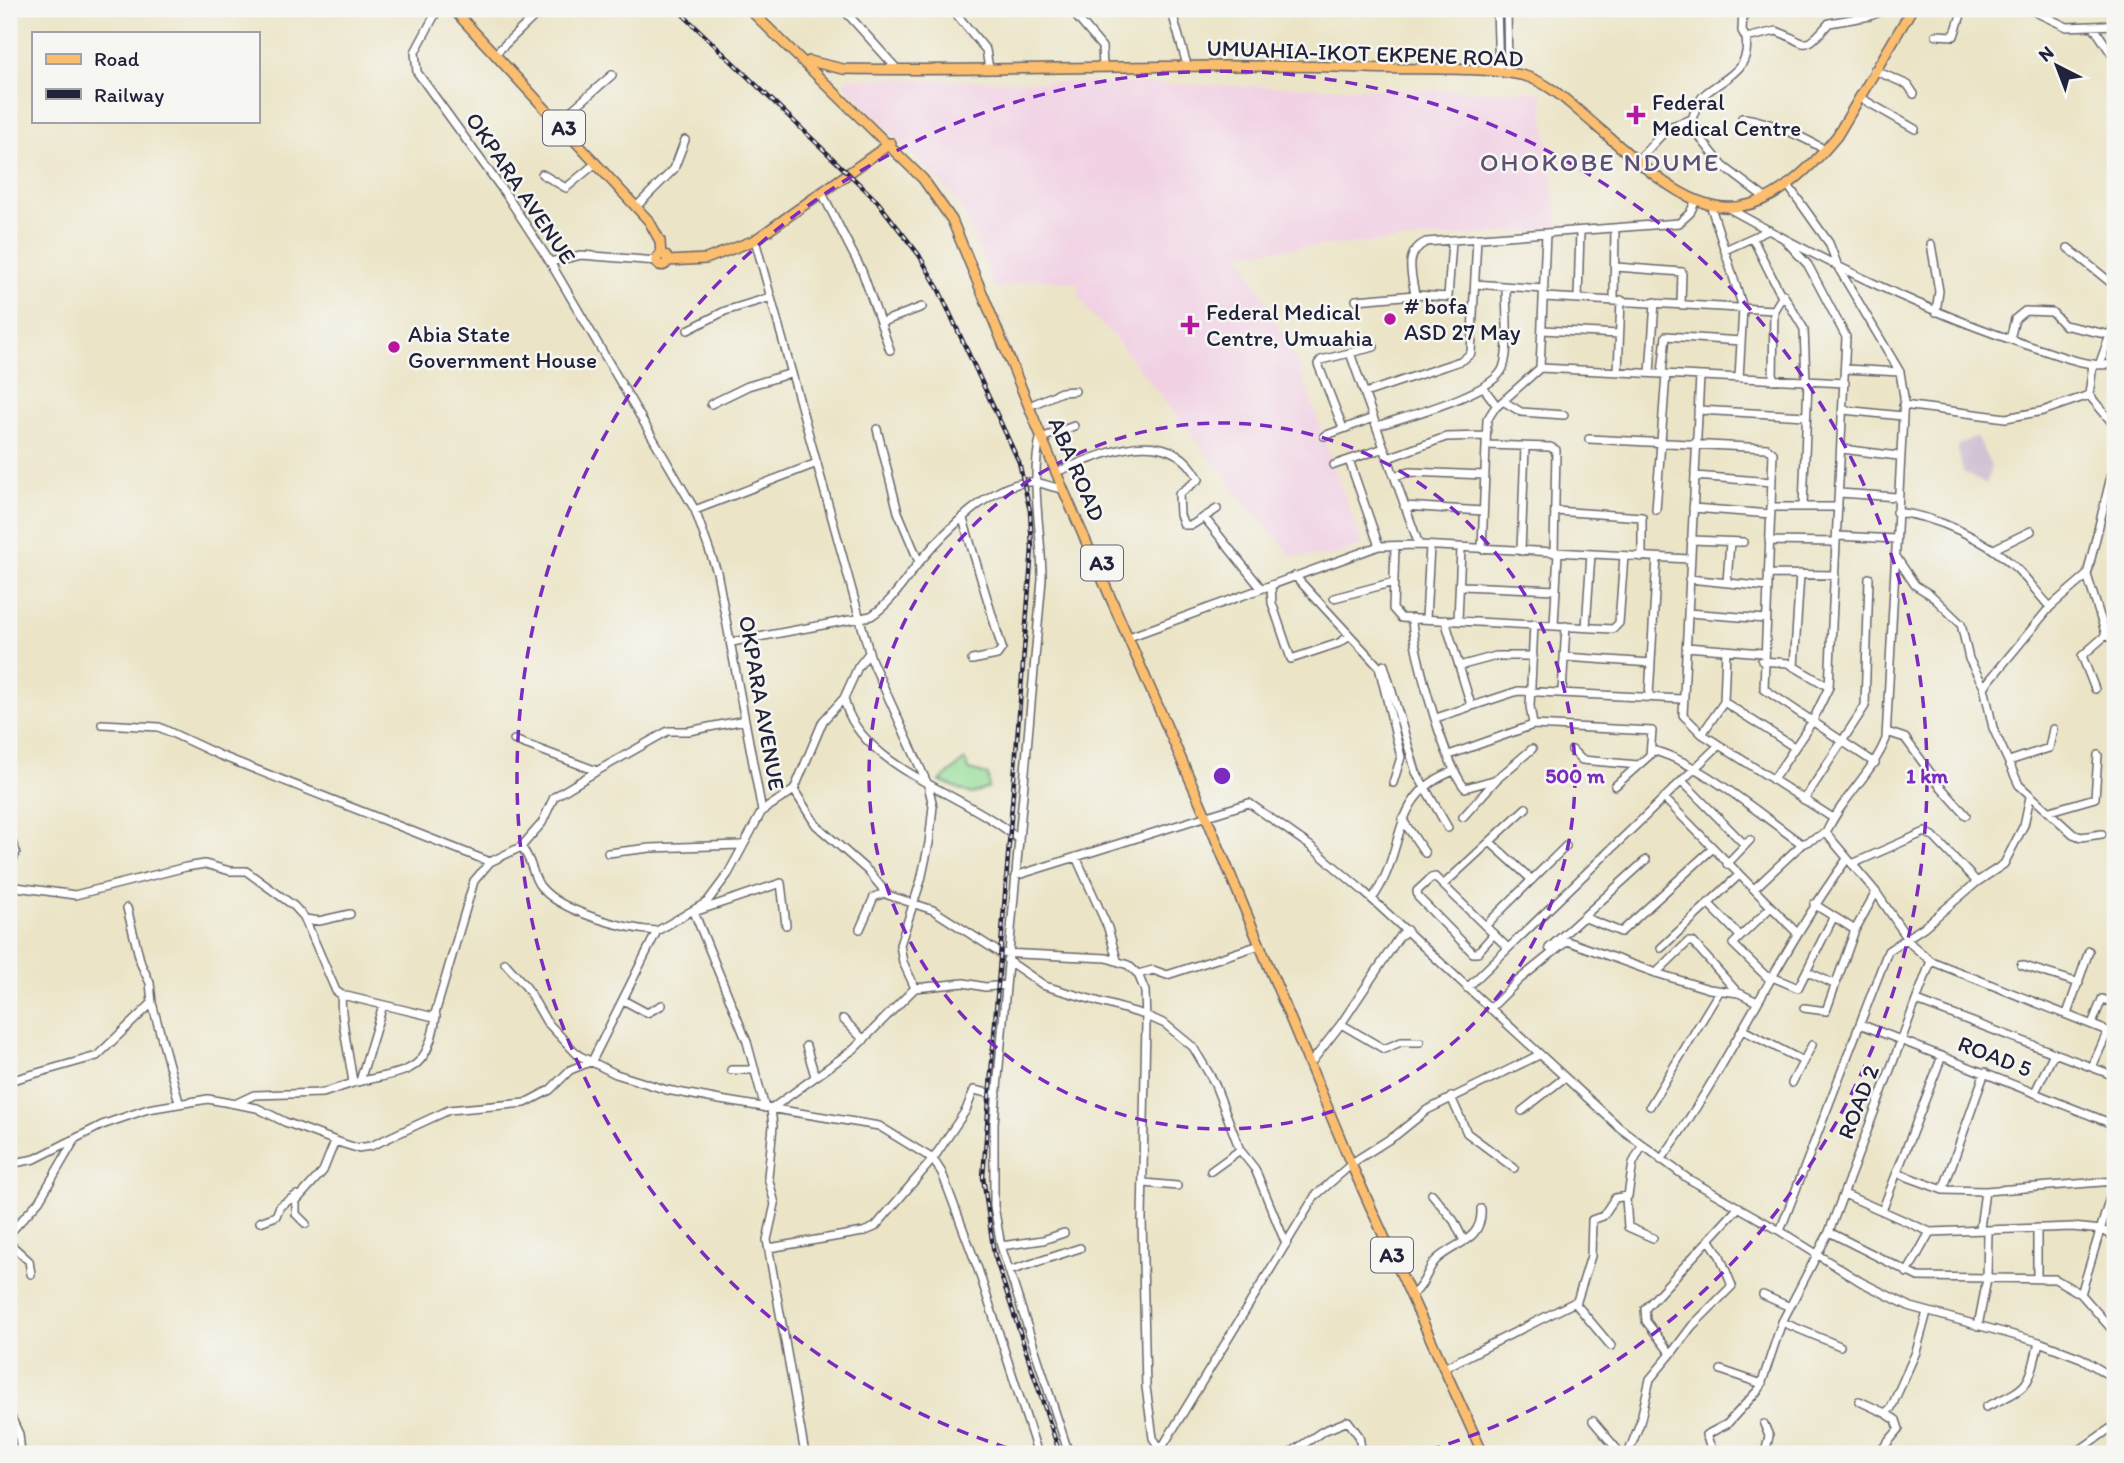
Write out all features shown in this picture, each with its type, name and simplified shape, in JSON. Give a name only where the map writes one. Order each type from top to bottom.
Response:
[{"type":"main road","name":"A3","points":[[453,9],[654,227],[662,259]]},
{"type":"main road","name":"ABA ROAD","points":[[749,9],[827,74],[944,206],[983,284],[1044,435],[1287,1001]]},
{"type":"main road","name":"ABA ROAD","points":[[756,9],[809,61],[827,74],[869,126],[927,176],[949,203],[1034,404],[1063,489],[1132,636]]},
{"type":"main road","name":"UMUAHIA-IKOT EKPENE ROAD","points":[[827,74],[898,70],[1187,65],[1503,74],[1533,79],[1558,93],[1671,189],[1695,202],[1728,208],[1764,197],[1787,184],[1825,150],[1912,9]]},
{"type":"main road","points":[[869,126],[877,143],[870,159]]},
{"type":"main road","points":[[662,259],[706,259],[755,240],[890,144]]},
{"type":"main road","points":[[870,159],[888,155],[905,161]]},
{"type":"main road","name":"ABA ROAD","points":[[1209,816],[1260,945],[1287,1001]]},
{"type":"main road","name":"A3","points":[[1287,1001],[1353,1162],[1485,1454]]},
{"type":"main road","name":"A3","points":[[1353,1162],[1415,1293],[1485,1454]]},
{"type":"street","name":"OKPARA AVENUE","points":[[438,9],[415,52],[417,72],[507,195],[550,262],[695,510],[717,572],[762,811],[741,845],[728,874],[707,902],[694,912],[657,931]]},
{"type":"street","points":[[495,54],[542,9]]},
{"type":"street","points":[[843,9],[898,70]]},
{"type":"street","points":[[952,9],[986,50],[989,69]]},
{"type":"street","points":[[1070,9],[1102,47],[1103,67]]},
{"type":"street","points":[[1171,9],[1187,65]]},
{"type":"street","points":[[1497,9],[1503,74]]},
{"type":"street","points":[[1503,74],[1507,9]]},
{"type":"street","points":[[1637,162],[1669,127],[1692,119],[1704,95],[1726,82],[1741,67],[1746,57],[1746,38],[1742,31],[1743,9]]},
{"type":"street","points":[[1746,38],[1776,31],[1795,43],[1803,43],[1815,39],[1829,23],[1871,16],[1887,9]]},
{"type":"street","points":[[1936,35],[1954,36],[1963,9]]},
{"type":"street","points":[[2029,9],[2067,27],[2115,25]]},
{"type":"street","points":[[2093,26],[2115,59]]},
{"type":"street","points":[[1874,69],[1908,85],[1914,93]]},
{"type":"street","points":[[558,122],[612,75]]},
{"type":"street","points":[[1859,97],[1915,128]]},
{"type":"street","points":[[1742,118],[1753,118],[1801,137],[1825,150]]},
{"type":"street","points":[[1692,119],[1702,140],[1723,166],[1764,197]]},
{"type":"street","points":[[636,207],[674,169],[685,140]]},
{"type":"street","points":[[542,174],[566,188],[596,163]]},
{"type":"street","points":[[1754,889],[1802,844],[1826,833],[1833,818],[1875,763],[1886,732],[1898,456],[1903,405],[1900,372],[1839,269],[1825,235],[1787,184]]},
{"type":"street","points":[[822,193],[862,271],[890,350]]},
{"type":"street","points":[[1415,295],[1410,259],[1415,249],[1426,243],[1679,223],[1690,213],[1695,202]]},
{"type":"street","points":[[1743,205],[1746,218]]},
{"type":"street","points":[[1711,207],[1743,308],[1739,378]]},
{"type":"street","points":[[1728,208],[1839,269],[1936,312],[2010,339],[2096,365],[2115,364]]},
{"type":"street","points":[[1615,229],[1618,371]]},
{"type":"street","points":[[1725,250],[1753,239],[1769,229]]},
{"type":"street","points":[[1578,298],[1580,231]]},
{"type":"street","points":[[1540,368],[1546,234]]},
{"type":"street","points":[[1365,393],[1468,357],[1473,349],[1477,238]]},
{"type":"street","points":[[1753,239],[1804,329],[1807,381],[1803,506]]},
{"type":"street","points":[[755,240],[869,653],[928,785],[933,806],[926,856],[900,945],[903,962],[915,988]]},
{"type":"street","points":[[1773,780],[1812,722],[1829,687],[1845,383],[1845,331],[1808,265],[1785,240]]},
{"type":"street","points":[[1356,300],[1415,295],[1446,298],[1449,296],[1449,249],[1452,242]]},
{"type":"street","points":[[1931,244],[1939,291],[1936,312]]},
{"type":"street","points":[[2068,247],[2115,286]]},
{"type":"street","points":[[550,262],[581,255],[662,259]]},
{"type":"street","points":[[1616,267],[1682,272],[1681,304]]},
{"type":"street","points":[[1475,284],[1578,298],[1774,310]]},
{"type":"street","points":[[1377,426],[1483,387],[1498,376],[1503,367],[1506,287]]},
{"type":"street","points":[[1773,380],[1774,310],[1782,298],[1781,290]]},
{"type":"street","points":[[688,330],[725,311],[771,298]]},
{"type":"street","points":[[1650,373],[1655,302]]},
{"type":"street","points":[[882,322],[922,307]]},
{"type":"street","points":[[2010,339],[2015,319],[2025,311],[2052,312],[2064,325],[2109,335]]},
{"type":"street","points":[[2089,394],[2096,365],[2115,322]]},
{"type":"street","points":[[1542,330],[1619,334]]},
{"type":"street","points":[[1656,510],[1666,336],[1741,341]]},
{"type":"street","points":[[1343,428],[1318,364],[1321,359],[1374,347]]},
{"type":"street","points":[[1350,353],[1419,545]]},
{"type":"street","points":[[1482,549],[1487,420],[1500,403],[1540,368],[1845,383]]},
{"type":"street","points":[[1845,369],[1900,372]]},
{"type":"street","points":[[711,404],[748,386],[792,373]]},
{"type":"street","points":[[1700,376],[1682,699],[1684,719],[1719,746],[1833,818]]},
{"type":"street","points":[[1483,387],[1500,403],[1521,412],[1564,415]]},
{"type":"street","points":[[1034,404],[1060,392],[1075,391]]},
{"type":"street","points":[[1903,405],[2006,418],[2043,411],[2089,394]]},
{"type":"street","points":[[2089,394],[2115,426]]},
{"type":"street","points":[[1698,410],[1806,416]]},
{"type":"street","points":[[1844,410],[1902,416]]},
{"type":"street","points":[[1324,436],[1373,418]]},
{"type":"street","points":[[1069,1454],[1009,1272],[993,1206],[997,1094],[1007,957],[1042,579],[1042,532],[1034,482],[1044,435],[1074,426]]},
{"type":"street","points":[[877,429],[898,512],[919,562]]},
{"type":"street","points":[[1388,458],[1446,437],[1556,450],[1554,625]]},
{"type":"street","points":[[1589,439],[1771,450],[1764,688],[1875,763]]},
{"type":"street","points":[[1061,470],[1107,454],[1150,444],[1159,445],[1185,460],[1199,479],[1179,494],[1182,522],[1187,526],[1217,509]]},
{"type":"street","points":[[1334,465],[1384,447]]},
{"type":"street","points":[[1521,551],[1525,447]]},
{"type":"street","points":[[1842,449],[1898,456]]},
{"type":"street","points":[[1349,460],[1379,546]]},
{"type":"street","points":[[2115,460],[2087,575],[2106,633],[2115,641]]},
{"type":"street","points":[[695,510],[817,463]]},
{"type":"street","points":[[1394,476],[1410,472],[1485,475]]},
{"type":"street","points":[[1695,476],[1772,482]]},
{"type":"street","points":[[732,642],[860,620],[889,603],[919,562],[963,519],[1005,488],[1034,482],[1063,489]]},
{"type":"street","points":[[1839,493],[1896,497]]},
{"type":"street","points":[[1404,506],[1483,511]]},
{"type":"street","points":[[1693,508],[1771,511],[1803,506],[1838,507]]},
{"type":"street","points":[[1555,511],[1642,517],[1642,557]]},
{"type":"street","points":[[1896,512],[1911,513],[1994,549],[2015,567],[2050,607]]},
{"type":"street","points":[[1204,517],[1261,588]]},
{"type":"street","points":[[963,519],[1001,645],[997,654],[972,660]]},
{"type":"street","points":[[1994,549],[2031,531]]},
{"type":"street","points":[[1769,541],[1896,539]]},
{"type":"street","points":[[1691,540],[1743,542]]},
{"type":"street","points":[[1727,582],[1730,542]]},
{"type":"street","points":[[1132,636],[1379,546],[1419,545],[1689,559]]},
{"type":"street","points":[[1395,546],[1394,612],[1401,618],[1586,627],[1617,626],[1623,556]]},
{"type":"street","points":[[1426,618],[1430,546]]},
{"type":"street","points":[[1458,620],[1462,586],[1461,548]]},
{"type":"street","points":[[1586,627],[1591,554]]},
{"type":"street","points":[[1895,554],[1914,585],[1931,595],[1961,624],[1969,659],[1984,687],[1993,728],[2019,785],[2077,836],[2102,834]]},
{"type":"street","points":[[1649,696],[1657,558]]},
{"type":"street","points":[[1768,574],[1835,575]]},
{"type":"street","points":[[1794,667],[1800,574]]},
{"type":"street","points":[[1298,575],[1378,667],[1401,758],[1393,783]]},
{"type":"street","points":[[1984,687],[2050,607],[2087,575]]},
{"type":"street","points":[[1804,800],[1864,706],[1870,578]]},
{"type":"street","points":[[1689,579],[1768,587]]},
{"type":"street","points":[[1334,598],[1394,582]]},
{"type":"street","points":[[1271,585],[1272,603],[1291,659],[1339,643],[1350,636]]},
{"type":"street","points":[[1462,586],[1556,590]]},
{"type":"street","points":[[1688,613],[1766,619]]},
{"type":"street","points":[[1412,618],[1415,644],[1454,771],[1468,788],[1497,779]]},
{"type":"street","points":[[1445,620],[1471,705]]},
{"type":"street","points":[[1533,725],[1531,691],[1534,624]]},
{"type":"street","points":[[1562,692],[1566,626]]},
{"type":"street","points":[[2095,689],[2082,656],[2115,627]]},
{"type":"street","points":[[1686,647],[1726,650],[1788,663],[1829,687]]},
{"type":"street","points":[[1702,734],[1724,702],[1726,650]]},
{"type":"street","points":[[762,811],[794,790],[823,721],[844,698],[858,667],[869,653]]},
{"type":"street","points":[[1460,666],[1496,656],[1533,656]]},
{"type":"street","points":[[1565,657],[1651,663]]},
{"type":"street","points":[[1384,665],[1413,765],[1448,828]]},
{"type":"street","points":[[1436,718],[1471,705],[1531,691],[1682,699]]},
{"type":"street","points":[[844,698],[850,720],[865,737],[928,785],[994,819],[1019,840]]},
{"type":"street","points":[[1724,702],[1794,747]]},
{"type":"street","points":[[237,1104],[254,1096],[323,1093],[415,1066],[426,1057],[456,934],[472,888],[489,862],[521,847],[542,823],[554,797],[668,731],[689,732],[745,720]]},
{"type":"street","points":[[102,724],[159,727],[241,764],[489,862]]},
{"type":"street","points":[[1449,755],[1533,725],[1652,731],[1651,750],[1615,786]]},
{"type":"street","points":[[2009,761],[2049,748],[2053,729]]},
{"type":"street","points":[[1886,732],[1905,738],[1940,786],[1966,815]]},
{"type":"street","points":[[514,740],[597,771]]},
{"type":"street","points":[[1467,988],[1719,746]]},
{"type":"street","points":[[1463,817],[1497,779],[1531,749]]},
{"type":"street","points":[[1572,750],[1582,760],[1638,765]]},
{"type":"street","points":[[1651,750],[1668,754],[1694,770],[1802,844]]},
{"type":"street","points":[[2050,811],[2095,798],[2098,755]]},
{"type":"street","points":[[1371,898],[1383,881],[1402,819],[1424,786],[1454,771]]},
{"type":"street","points":[[1682,781],[1748,843],[1727,864]]},
{"type":"street","points":[[794,790],[816,825],[868,871],[886,893],[914,902],[956,922],[1045,986],[1145,1015],[1165,1024],[1198,1055],[1214,1082],[1240,1150],[1255,1169],[1286,1244]]},
{"type":"street","points":[[1780,1231],[1888,951],[2004,864],[2024,825],[2030,797]]},
{"type":"street","points":[[1664,798],[1797,933]]},
{"type":"street","points":[[1015,876],[1243,803],[1252,805],[1309,845],[1362,890],[1564,1078],[1661,1160],[1861,1282],[1927,1312],[2039,1342],[2081,1358],[2115,1379]]},
{"type":"street","points":[[1443,885],[1526,808]]},
{"type":"street","points":[[1402,819],[1425,853]]},
{"type":"street","points":[[1661,1160],[1695,1113],[1770,977],[1814,904],[1850,862],[1925,832],[1933,836],[1977,882]]},
{"type":"street","points":[[1826,833],[1876,892],[1908,937],[1931,961],[2112,1032],[2092,1068]]},
{"type":"street","points":[[9,835],[16,852],[9,869]]},
{"type":"street","points":[[1490,842],[1532,880]]},
{"type":"street","points":[[608,853],[650,848],[741,845]]},
{"type":"street","points":[[1485,926],[1566,846]]},
{"type":"street","points":[[9,1164],[35,1159],[102,1125],[179,1102],[208,1099],[257,1108],[285,1122],[357,1148],[371,1146],[449,1110],[525,1103],[550,1090],[570,1070],[592,1061],[657,931],[600,919],[549,896],[537,880],[530,856],[521,847]]},
{"type":"street","points":[[1583,916],[1621,932],[1712,849]]},
{"type":"street","points":[[1076,857],[1108,928],[1117,960]]},
{"type":"street","points":[[1488,1007],[1646,860]]},
{"type":"street","points":[[9,886],[75,895],[205,864],[230,871],[246,871],[294,906],[305,919],[332,984],[342,995],[436,1016]]},
{"type":"street","points":[[1661,947],[1738,875]]},
{"type":"street","points":[[1494,934],[1473,953],[1416,895],[1431,878],[1443,885],[1494,934],[1508,948]]},
{"type":"street","points":[[786,925],[780,883],[694,912],[755,1070],[773,1126],[768,1177],[775,1204],[767,1240],[805,1454]]},
{"type":"street","points":[[1804,1008],[1825,1012],[1855,930],[1876,892]]},
{"type":"street","points":[[860,929],[874,897],[886,893]]},
{"type":"street","points":[[1708,903],[1740,936]]},
{"type":"street","points":[[1814,904],[1855,930]]},
{"type":"street","points":[[1771,907],[1733,943],[1735,949],[1770,977],[1794,988],[1798,988],[1808,972],[1833,918]]},
{"type":"street","points":[[127,908],[141,964],[150,983],[152,1003],[179,1102]]},
{"type":"street","points":[[305,919],[319,921],[350,914]]},
{"type":"street","points":[[1309,1058],[1341,1024],[1399,937],[1407,930]]},
{"type":"street","points":[[1678,932],[1688,942],[1696,944],[1739,993]]},
{"type":"street","points":[[1488,1007],[1567,941],[1656,973],[1719,992],[1739,993],[1758,1002]]},
{"type":"street","points":[[1656,973],[1688,942]]},
{"type":"street","points":[[1138,974],[1153,970],[1170,975],[1260,945]]},
{"type":"street","points":[[2067,1014],[2089,951]]},
{"type":"street","points":[[1007,957],[1117,960],[1138,974],[1145,991],[1146,1387],[1153,1438],[1159,1452]]},
{"type":"street","name":"ROAD 2","points":[[1762,1384],[1782,1322],[1829,1233],[1931,961]]},
{"type":"street","points":[[505,963],[527,988],[555,1032],[578,1055],[635,1082],[879,1126],[933,1159],[942,1173],[978,1269],[1038,1454]]},
{"type":"street","points":[[2021,965],[2079,983]]},
{"type":"street","points":[[1808,972],[1834,984]]},
{"type":"street","points":[[768,1108],[864,1040],[888,1012],[915,988],[964,982],[985,987],[1006,985]]},
{"type":"street","points":[[1650,1106],[1719,992]]},
{"type":"street","points":[[342,995],[339,1008],[346,1028],[356,1082]]},
{"type":"street","points":[[2092,1024],[2102,999],[2115,1003]]},
{"type":"street","points":[[623,1000],[642,1012],[652,1012],[662,1005]]},
{"type":"street","points":[[1917,1000],[2115,1076]]},
{"type":"street","points":[[9,1082],[97,1056],[152,1003]]},
{"type":"street","points":[[356,1082],[383,1005]]},
{"type":"street","points":[[843,1019],[864,1040]]},
{"type":"street","points":[[1341,1024],[1384,1049],[1401,1042],[1420,1042]]},
{"type":"street","name":"ROAD 5","points":[[1860,1024],[2115,1125]]},
{"type":"street","points":[[1743,1030],[1803,1061]]},
{"type":"street","points":[[1792,1083],[1812,1045]]},
{"type":"street","points":[[806,1046],[815,1076]]},
{"type":"street","points":[[2035,1092],[2054,1053]]},
{"type":"street","points":[[1159,1452],[1315,1196],[1353,1162],[1396,1135],[1427,1110],[1539,1055]]},
{"type":"street","points":[[1882,1211],[1942,1056]]},
{"type":"street","points":[[731,1070],[755,1070]]},
{"type":"street","points":[[1942,1190],[1985,1072]]},
{"type":"street","points":[[1522,1111],[1564,1078]]},
{"type":"street","points":[[769,1248],[863,1233],[875,1227],[933,1159],[966,1110],[974,1090],[997,1094]]},
{"type":"street","points":[[1451,1097],[1467,1133],[1514,1168]]},
{"type":"street","points":[[9,1234],[39,1201],[74,1140]]},
{"type":"street","points":[[260,1222],[276,1216],[280,1206],[311,1186],[323,1171],[335,1140]]},
{"type":"street","points":[[1642,1146],[1633,1163],[1626,1198],[1628,1227],[1653,1238]]},
{"type":"street","points":[[1211,1171],[1240,1150]]},
{"type":"street","points":[[1897,1173],[1942,1190],[1985,1191],[2115,1181],[2081,1294]]},
{"type":"street","points":[[1144,1183],[1177,1186]]},
{"type":"street","points":[[1978,1326],[1987,1279],[1985,1191]]},
{"type":"street","points":[[301,1193],[296,1201],[296,1214],[306,1224]]},
{"type":"street","points":[[1432,1194],[1454,1221],[1464,1241]]},
{"type":"street","points":[[1844,1194],[1930,1232],[2038,1228],[2102,1230],[2115,1237]]},
{"type":"street","points":[[1448,1366],[1575,1303],[1591,1256],[1592,1220],[1603,1216],[1616,1197],[1626,1198]]},
{"type":"street","points":[[1671,1353],[1646,1321],[1645,1309],[1739,1207]]},
{"type":"street","points":[[1415,1293],[1424,1284],[1436,1261],[1480,1228],[1481,1209]]},
{"type":"street","points":[[2037,1278],[2038,1228]]},
{"type":"street","points":[[1907,1273],[1930,1232]]},
{"type":"street","points":[[1001,1245],[1043,1240],[1064,1233]]},
{"type":"street","points":[[1829,1233],[1918,1277],[2037,1278],[2064,1283],[2081,1294],[2115,1333]]},
{"type":"street","points":[[1628,1454],[1640,1423],[1650,1379],[1692,1326],[1732,1286],[1720,1256],[1709,1240]]},
{"type":"street","points":[[9,1243],[29,1261],[31,1274]]},
{"type":"street","points":[[1009,1272],[1080,1248]]},
{"type":"street","points":[[1763,1295],[1790,1307]]},
{"type":"street","points":[[1575,1303],[1611,1346]]},
{"type":"street","points":[[1885,1413],[1891,1408],[1907,1377],[1927,1312]]},
{"type":"street","points":[[1782,1322],[1840,1346]]},
{"type":"street","points":[[1986,1407],[2017,1391],[2030,1380],[2039,1342]]},
{"type":"street","points":[[1713,1454],[1706,1435],[1734,1418],[1762,1384],[1721,1370]]},
{"type":"street","points":[[1859,1401],[1896,1420],[1899,1429],[1878,1454]]},
{"type":"street","points":[[9,1413],[19,1434],[21,1454]]},
{"type":"street","points":[[1289,1454],[1323,1431],[1348,1421],[1359,1436],[1362,1454]]},
{"type":"street","points":[[1593,1422],[1620,1454]]},
{"type":"street","points":[[1764,1424],[1769,1436],[1765,1454]]},
{"type":"street","points":[[2074,1454],[2115,1425]]},
{"type":"shaded area","name":"Federal Medical Centre, Umuahia","points":[[846,78],[1541,92],[1559,229],[1240,252],[1298,365],[1362,545],[1334,556],[1292,556],[1254,513],[1114,337],[1090,313],[1080,297],[1078,283],[1037,279],[995,289],[965,216],[953,196],[845,85]]},
{"type":"shaded area","points":[[1976,436],[1991,466],[1986,485],[1963,472],[1957,446]]},
{"type":"green space","points":[[965,760],[969,770],[988,775],[989,788],[971,794],[940,781]]},
{"type":"railway","points":[[677,9],[877,201],[919,255],[938,288],[1019,462],[1030,511],[1032,548],[983,1177],[994,1254],[1060,1454]]},
{"type":"place","name":"Federal Medical Centre","points":[[1636,115]]},
{"type":"place","name":"# bofa ASD 27 May","points":[[1390,319]]},
{"type":"place","name":"Federal Medical Centre, Umuahia","points":[[1190,325]]},
{"type":"place","name":"Abia State Government House","points":[[394,347]]},
{"type":"district","name":"OHOKOBE NDUME","points":[[1600,162]]}]
